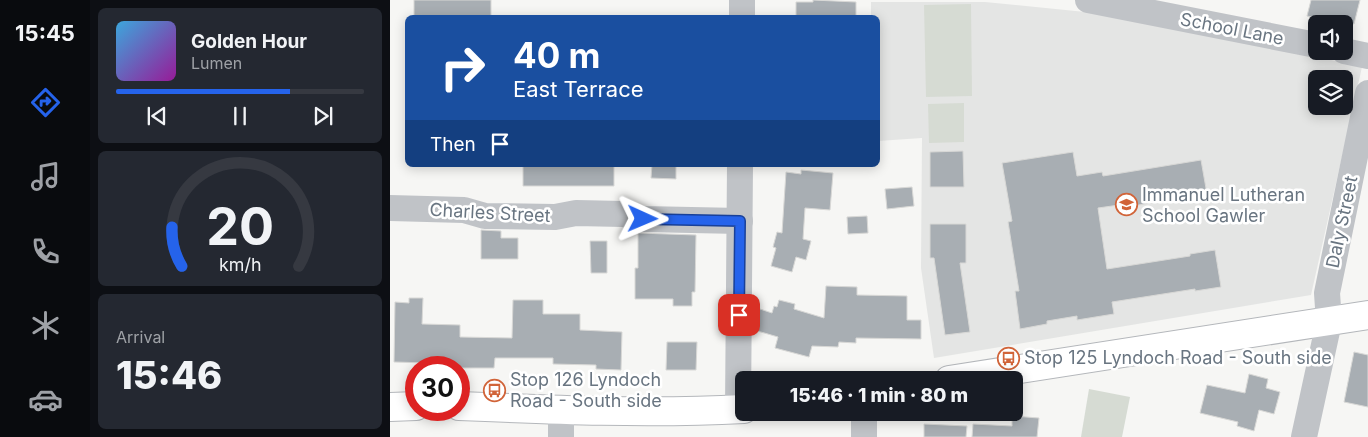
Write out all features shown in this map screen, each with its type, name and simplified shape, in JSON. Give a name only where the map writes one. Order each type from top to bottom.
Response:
[{"type":"main road","points":[[1001,371],[1368,315]]},
{"type":"main road","points":[[390,407],[405,406]]},
{"type":"main road","points":[[470,406],[660,412],[735,409]]},
{"type":"street","points":[[742,0],[742,15]]},
{"type":"street","name":"School Lane","points":[[1088,0],[1308,43]]},
{"type":"street","points":[[1353,53],[1368,56]]},
{"type":"street","name":"Daly Street","points":[[1304,437],[1329,322],[1327,292],[1368,93]]},
{"type":"street","points":[[740,167],[741,371]]},
{"type":"street","name":"Charles Street","points":[[390,208],[464,210],[485,216],[555,217],[576,213],[623,214],[643,219],[740,221]]},
{"type":"street","points":[[561,410],[561,437]]},
{"type":"street","points":[[864,421],[864,437]]},
{"type":"shaded area","name":"Immanuel Lutheran School Gawler","points":[[871,2],[985,2],[1145,18],[1308,55],[1308,60],[1331,60],[1362,67],[1353,107],[1353,70],[1308,70],[1308,115],[1351,115],[1311,295],[934,358],[921,268],[922,138],[880,141],[880,15],[871,15]]},
{"type":"shaded area","points":[[971,4],[972,96],[926,97],[924,5]]},
{"type":"shaded area","points":[[964,103],[964,142],[929,143],[928,104]]},
{"type":"shaded area","points":[[1089,389],[1130,397],[1122,437],[1081,437]]},
{"type":"building","points":[[414,0],[491,0],[491,15],[414,15]]},
{"type":"building","points":[[813,0],[856,2],[856,15],[796,15],[796,2],[813,2]]},
{"type":"building","points":[[1311,0],[1360,0],[1354,24],[1353,15],[1307,16]]},
{"type":"building","points":[[963,151],[964,187],[930,187],[930,152]]},
{"type":"building","points":[[1073,152],[1077,176],[1102,172],[1103,176],[1201,160],[1207,194],[1126,207],[1126,204],[1098,208],[1107,269],[1190,256],[1190,254],[1215,250],[1221,287],[1195,291],[1195,289],[1112,302],[1114,314],[1077,320],[1077,316],[1047,321],[1047,324],[1020,329],[1015,291],[1019,291],[1008,222],[1012,221],[1002,163]]},
{"type":"building","points":[[523,167],[614,167],[614,186],[523,186]]},
{"type":"building","points":[[652,167],[676,167],[676,179],[651,178]]},
{"type":"building","points":[[801,170],[833,173],[830,210],[805,208],[803,239],[811,241],[806,260],[796,257],[792,272],[771,266],[776,248],[773,247],[777,232],[782,233],[786,172],[801,174]]},
{"type":"building","points":[[912,187],[914,206],[887,209],[885,189]]},
{"type":"building","points":[[867,216],[868,233],[848,234],[847,217]]},
{"type":"building","points":[[930,224],[966,224],[966,263],[960,263],[970,332],[945,335],[934,258],[930,258]]},
{"type":"building","points":[[481,230],[501,231],[501,238],[518,238],[518,259],[481,259]]},
{"type":"building","points":[[638,233],[696,235],[695,292],[692,292],[692,306],[673,306],[673,299],[635,299],[635,268],[638,268]]},
{"type":"building","points":[[590,241],[607,241],[607,273],[591,273]]},
{"type":"building","points":[[826,286],[857,287],[857,295],[907,296],[907,320],[921,320],[921,339],[856,338],[856,343],[839,342],[838,347],[812,346],[809,357],[775,348],[778,337],[754,330],[760,309],[772,313],[774,306],[777,307],[779,300],[795,304],[794,309],[824,318]]},
{"type":"building","points":[[409,298],[423,298],[422,324],[460,325],[460,337],[512,338],[513,300],[543,300],[543,314],[580,314],[580,330],[622,332],[621,370],[596,369],[596,365],[553,364],[553,358],[495,358],[494,368],[470,368],[470,356],[405,356],[405,362],[394,362],[395,302],[409,303]]},
{"type":"building","points":[[667,342],[697,342],[696,370],[666,370]]},
{"type":"building","points":[[1354,352],[1368,355],[1368,407],[1344,402]]},
{"type":"building","points":[[1249,374],[1268,379],[1266,388],[1280,392],[1274,414],[1259,410],[1254,431],[1237,426],[1238,422],[1200,413],[1207,385],[1245,393]]},
{"type":"building","points":[[1023,417],[1039,418],[1037,437],[972,437],[973,424],[1012,426],[1012,421],[1023,421]]},
{"type":"building","points":[[924,424],[967,426],[966,437],[924,437]]},
{"type":"place","name":"Immanuel Lutheran School Gawler","points":[[1126,205]]},
{"type":"place","name":"Stop 125 Lyndoch Road - South side","points":[[1008,358]]},
{"type":"place","name":"Stop 126 Lyndoch Road - South side","points":[[494,390]]},
{"type":"route","points":[[643,219],[740,221],[739,315]]}]
